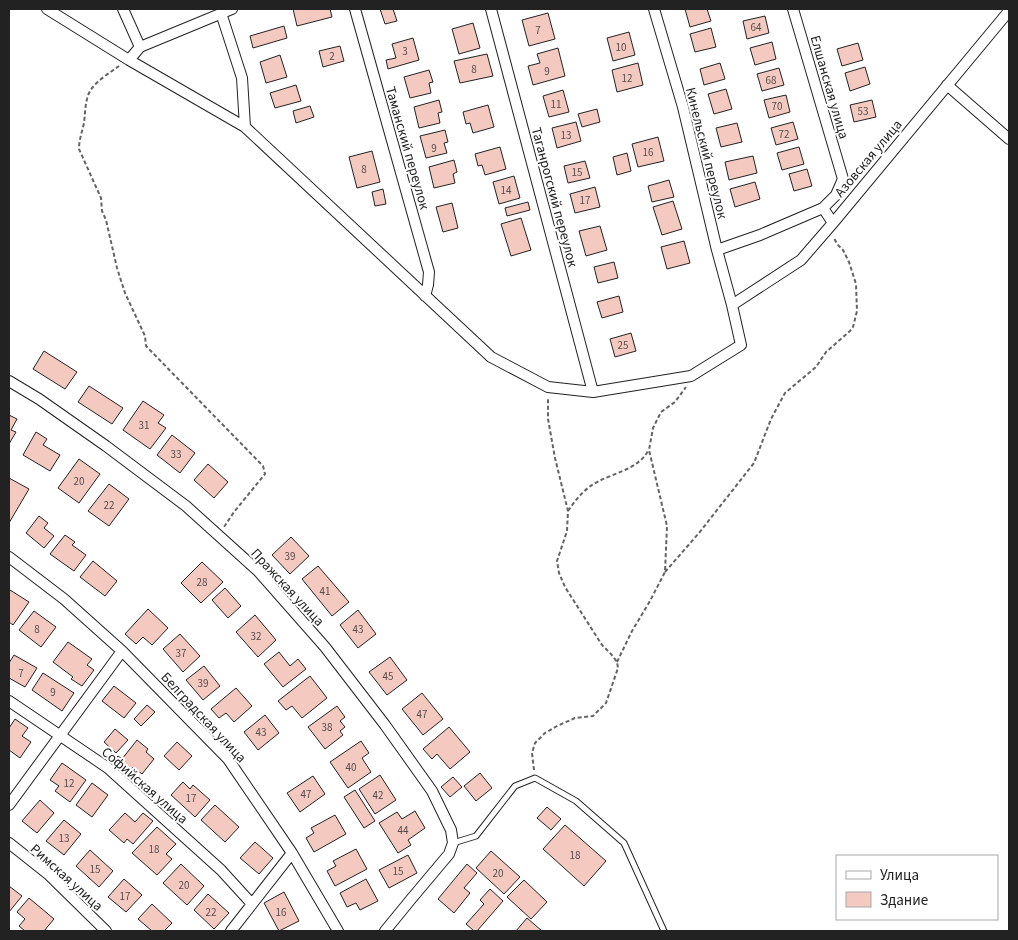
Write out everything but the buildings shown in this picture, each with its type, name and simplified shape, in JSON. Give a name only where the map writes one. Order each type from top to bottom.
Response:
[{"type":"street","points":[[47,9],[129,60],[245,127],[491,357],[548,387],[593,392],[691,376]]},
{"type":"street","points":[[123,9],[140,47]]},
{"type":"street","points":[[129,60],[140,47],[232,9]]},
{"type":"street","name":"Таманский переулок","points":[[355,9],[429,272],[425,296]]},
{"type":"street","name":"Таганрогский переулок","points":[[491,9],[593,392]]},
{"type":"street","name":"Кинельский переулок","points":[[654,9],[683,107],[741,345],[691,376]]},
{"type":"street","name":"Елшанская улица","points":[[793,9],[843,179],[836,195],[823,208]]},
{"type":"street","name":"Азовская улица","points":[[732,305],[800,260],[1009,11]]},
{"type":"street","points":[[221,13],[242,78],[245,127]]},
{"type":"street","points":[[947,85],[1009,139]]},
{"type":"street","points":[[717,250],[760,235],[823,208],[833,223]]},
{"type":"street","name":"Пражская улица","points":[[9,381],[39,399],[106,446],[186,506],[258,571],[325,648],[379,718],[432,792],[451,830],[453,843]]},
{"type":"street","name":"Белградская улица","points":[[9,557],[64,599],[122,651],[228,759],[292,854],[338,931]]},
{"type":"street","points":[[9,805],[122,651]]},
{"type":"street","name":"Софийская улица","points":[[9,701],[108,768],[220,870],[252,904]]},
{"type":"street","name":"Римская улица","points":[[9,843],[48,874],[106,931]]},
{"type":"street","points":[[385,931],[449,854],[453,843]]},
{"type":"street","points":[[231,931],[292,854]]},
{"type":"lane","points":[[453,843],[476,836],[515,786],[535,778],[576,801],[624,842],[664,931]]},
{"type":"path","points":[[129,60],[91,89],[87,99],[79,149],[100,198],[117,268],[145,336],[146,346],[263,466],[265,474],[234,512],[220,536]]},
{"type":"path","points":[[617,662],[665,572],[699,533],[754,463],[771,419],[786,393],[816,367],[826,352],[852,327],[857,311],[856,284],[849,262],[843,250],[834,239],[833,223]]},
{"type":"path","points":[[665,572],[667,526],[649,450],[653,428],[661,412],[675,402],[689,383],[691,376]]},
{"type":"path","points":[[535,778],[532,753],[535,743],[545,733],[557,726],[575,718],[593,716],[606,703],[618,668],[617,662],[602,645],[565,588],[559,573],[557,561],[567,531],[568,511],[548,419],[548,387]]},
{"type":"path","points":[[568,511],[578,495],[597,482],[641,460],[649,450]]}]
